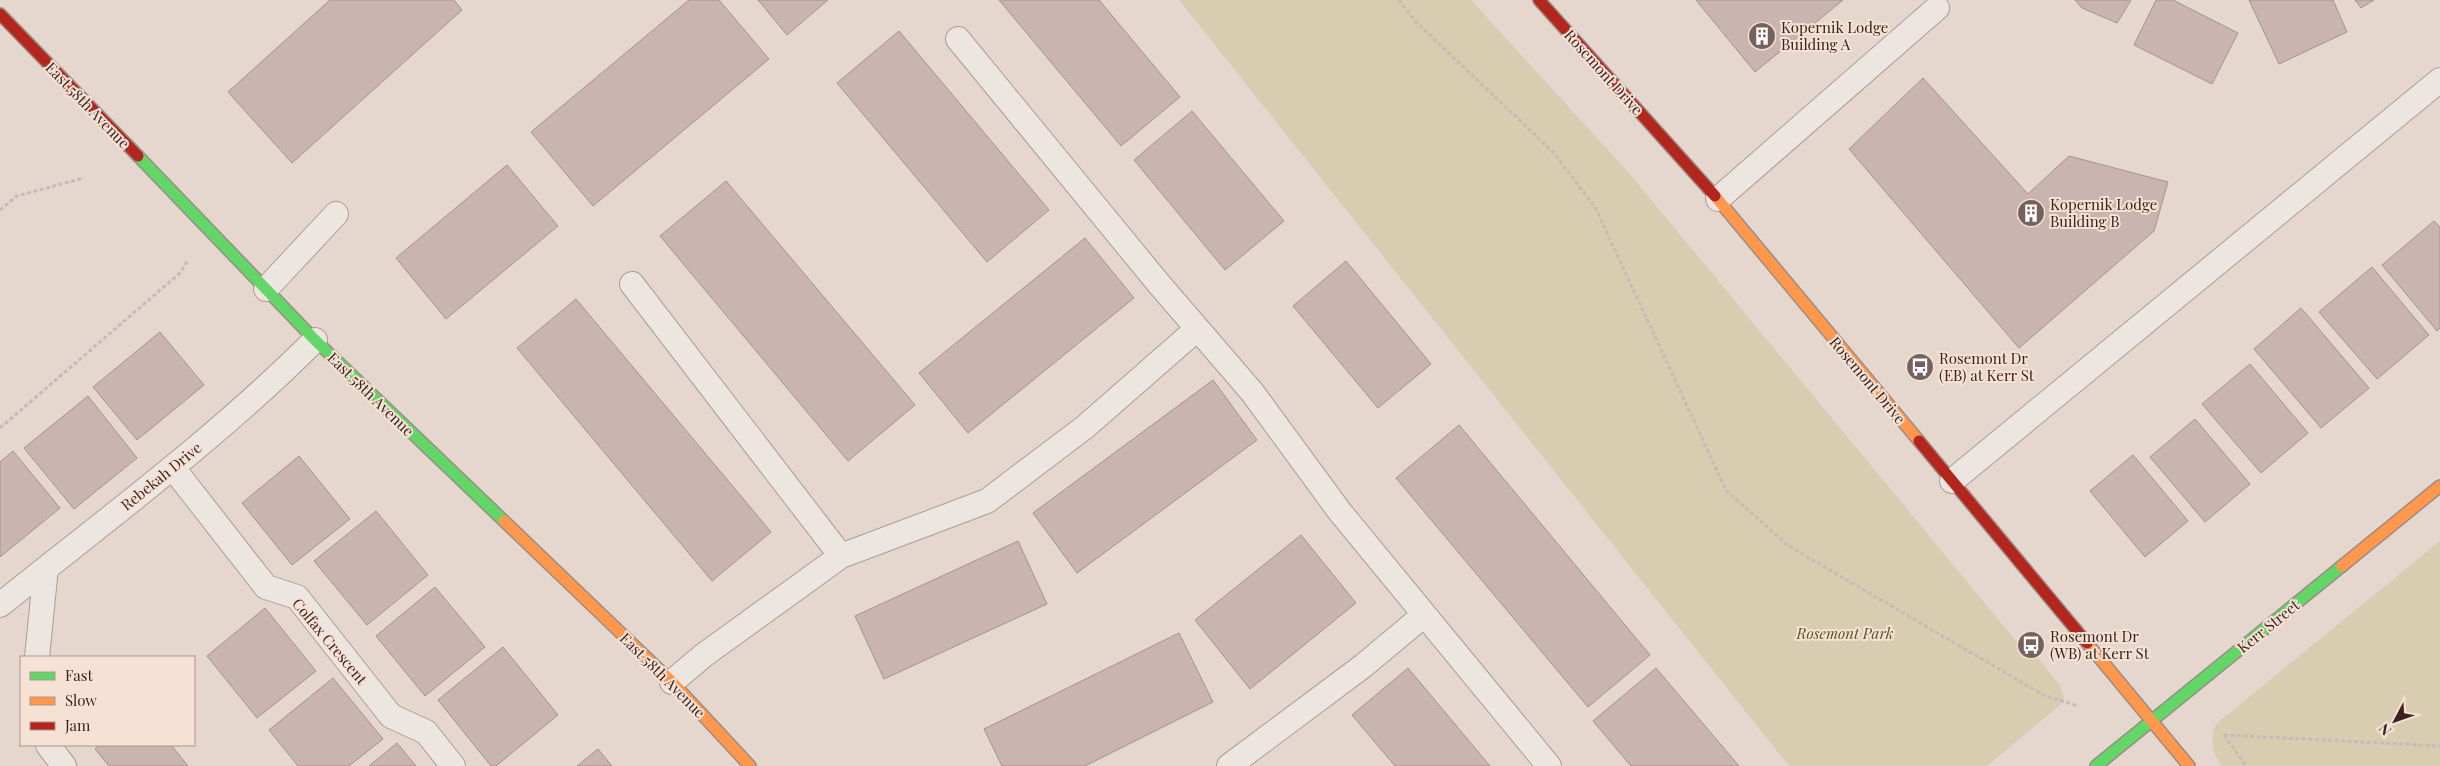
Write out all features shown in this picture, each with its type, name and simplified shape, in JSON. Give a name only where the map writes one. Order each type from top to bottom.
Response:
[{"type":"street","name":"Rosemont Drive","points":[[1539,0],[1718,199],[2189,766]]},
{"type":"street","name":"East 58th Avenue","points":[[0,14],[315,340],[672,682],[750,766]]},
{"type":"street","name":"Kerr Street","points":[[2096,766],[2440,486]]},
{"type":"lane","points":[[1718,199],[1937,8]]},
{"type":"lane","points":[[958,39],[1252,392],[1340,512],[1549,766]]},
{"type":"lane","points":[[1952,481],[2440,80]]},
{"type":"lane","points":[[266,289],[336,214]]},
{"type":"lane","points":[[632,284],[841,556]]},
{"type":"lane","points":[[672,682],[704,655],[841,556],[988,501],[1085,426],[1198,329]]},
{"type":"lane","name":"Rebekah Drive","points":[[0,605],[172,468],[284,372],[315,340]]},
{"type":"lane","name":"Colfax Crescent","points":[[172,468],[266,586],[297,597],[391,716],[426,732],[453,766]]},
{"type":"lane","points":[[37,656],[46,568]]},
{"type":"lane","points":[[1229,766],[1363,666],[1424,615]]},
{"type":"lane","points":[[49,746],[64,766]]},
{"type":"path","points":[[1400,0],[1416,22],[1552,151],[1595,207],[1726,490],[1787,545],[2045,696],[2079,706]]},
{"type":"path","points":[[0,210],[17,196],[84,178]]},
{"type":"path","points":[[0,428],[180,273],[188,260]]},
{"type":"path","points":[[2246,766],[2224,735],[2440,746]]},
{"type":"green space","name":"Rosemont Park","points":[[1179,0],[1471,0],[1629,173],[2017,642],[2022,639],[2059,684],[2064,698],[2060,705],[1987,766],[1789,766]]},
{"type":"green space","points":[[2440,541],[2440,766],[2222,766],[2213,746],[2216,724]]},
{"type":"building","points":[[330,0],[454,0],[462,10],[292,163],[228,92]]},
{"type":"building","points":[[689,0],[719,0],[769,59],[593,206],[531,132]]},
{"type":"building","points":[[758,0],[828,0],[787,35]]},
{"type":"building","points":[[999,0],[1099,0],[1180,97],[1121,146]]},
{"type":"building","name":"Kopernik Lodge Building A","points":[[1696,0],[1843,0],[1755,72]]},
{"type":"building","points":[[2075,0],[2131,0],[2117,23],[2082,8]]},
{"type":"building","points":[[2156,0],[2173,0],[2238,33],[2212,84],[2134,45]]},
{"type":"building","points":[[2249,0],[2333,0],[2347,32],[2279,64]]},
{"type":"building","points":[[2355,0],[2374,0],[2361,8]]},
{"type":"building","points":[[899,31],[1049,210],[987,262],[837,83]]},
{"type":"building","name":"Kopernik Lodge Building B","points":[[1923,78],[2028,194],[2069,156],[2168,182],[2154,231],[2019,348],[1849,149]]},
{"type":"building","points":[[1192,111],[1284,221],[1225,270],[1134,160]]},
{"type":"building","points":[[507,165],[558,226],[446,319],[396,258]]},
{"type":"building","points":[[726,181],[915,405],[848,461],[660,236]]},
{"type":"building","points":[[2434,221],[2440,227],[2440,328],[2437,331],[2382,265]]},
{"type":"building","points":[[1085,238],[1134,298],[968,433],[919,373]]},
{"type":"building","points":[[1346,261],[1431,364],[1378,408],[1293,306]]},
{"type":"building","points":[[2372,267],[2429,335],[2377,379],[2319,312]]},
{"type":"building","points":[[576,299],[771,532],[712,581],[517,348]]},
{"type":"building","points":[[2301,308],[2369,388],[2321,428],[2254,349]]},
{"type":"building","points":[[160,332],[204,385],[137,440],[93,387]]},
{"type":"building","points":[[2250,364],[2308,433],[2261,473],[2202,404]]},
{"type":"building","points":[[1213,380],[1257,440],[1077,573],[1033,513]]},
{"type":"building","points":[[88,396],[137,458],[74,509],[24,448]]},
{"type":"building","points":[[2195,419],[2250,484],[2205,522],[2150,457]]},
{"type":"building","points":[[1459,425],[1650,655],[1588,707],[1396,478]]},
{"type":"building","points":[[13,451],[60,508],[0,557],[0,462]]},
{"type":"building","points":[[2133,455],[2188,521],[2145,557],[2090,491]]},
{"type":"building","points":[[299,456],[350,519],[292,565],[242,503]]},
{"type":"building","points":[[376,511],[428,575],[367,625],[314,561]]},
{"type":"building","points":[[1301,535],[1356,603],[1250,689],[1195,620]]},
{"type":"building","points":[[1018,541],[1047,604],[884,679],[855,616]]},
{"type":"building","points":[[435,587],[485,647],[425,696],[376,636]]},
{"type":"building","points":[[265,608],[316,671],[257,718],[207,656]]},
{"type":"building","points":[[1179,633],[1213,702],[1085,766],[1002,766],[984,729]]},
{"type":"building","points":[[503,647],[558,715],[496,766],[491,766],[438,700]]},
{"type":"building","points":[[1408,668],[1490,766],[1395,766],[1352,715]]},
{"type":"building","points":[[1656,668],[1739,766],[1631,766],[1593,721]]},
{"type":"building","points":[[333,678],[383,739],[349,766],[298,766],[269,730]]},
{"type":"building","points":[[397,743],[416,766],[369,766]]},
{"type":"building","points":[[99,746],[172,746],[188,766],[109,766],[95,749]]},
{"type":"building","points":[[598,749],[612,766],[577,766]]},
{"type":"traffic: fast","points":[[138,156],[315,340],[504,521]]},
{"type":"traffic: fast","points":[[2096,766],[2342,566]]},
{"type":"traffic: slow","points":[[1715,196],[1919,441]]},
{"type":"traffic: slow","points":[[2342,566],[2440,486]]},
{"type":"traffic: slow","points":[[504,521],[672,682],[750,766]]},
{"type":"traffic: slow","points":[[2087,643],[2189,766]]},
{"type":"traffic: jam","points":[[1539,0],[1715,196]]},
{"type":"traffic: jam","points":[[0,14],[138,156]]},
{"type":"traffic: jam","points":[[1919,441],[2087,643]]},
{"type":"place","name":"Kopernik Lodge Building A","points":[[1762,36]]},
{"type":"place","name":"Kopernik Lodge Building B","points":[[2031,213]]},
{"type":"place","name":"Rosemont Dr (EB) at Kerr St","points":[[1920,367]]},
{"type":"place","name":"Rosemont Dr (WB) at Kerr St","points":[[2031,645]]}]
